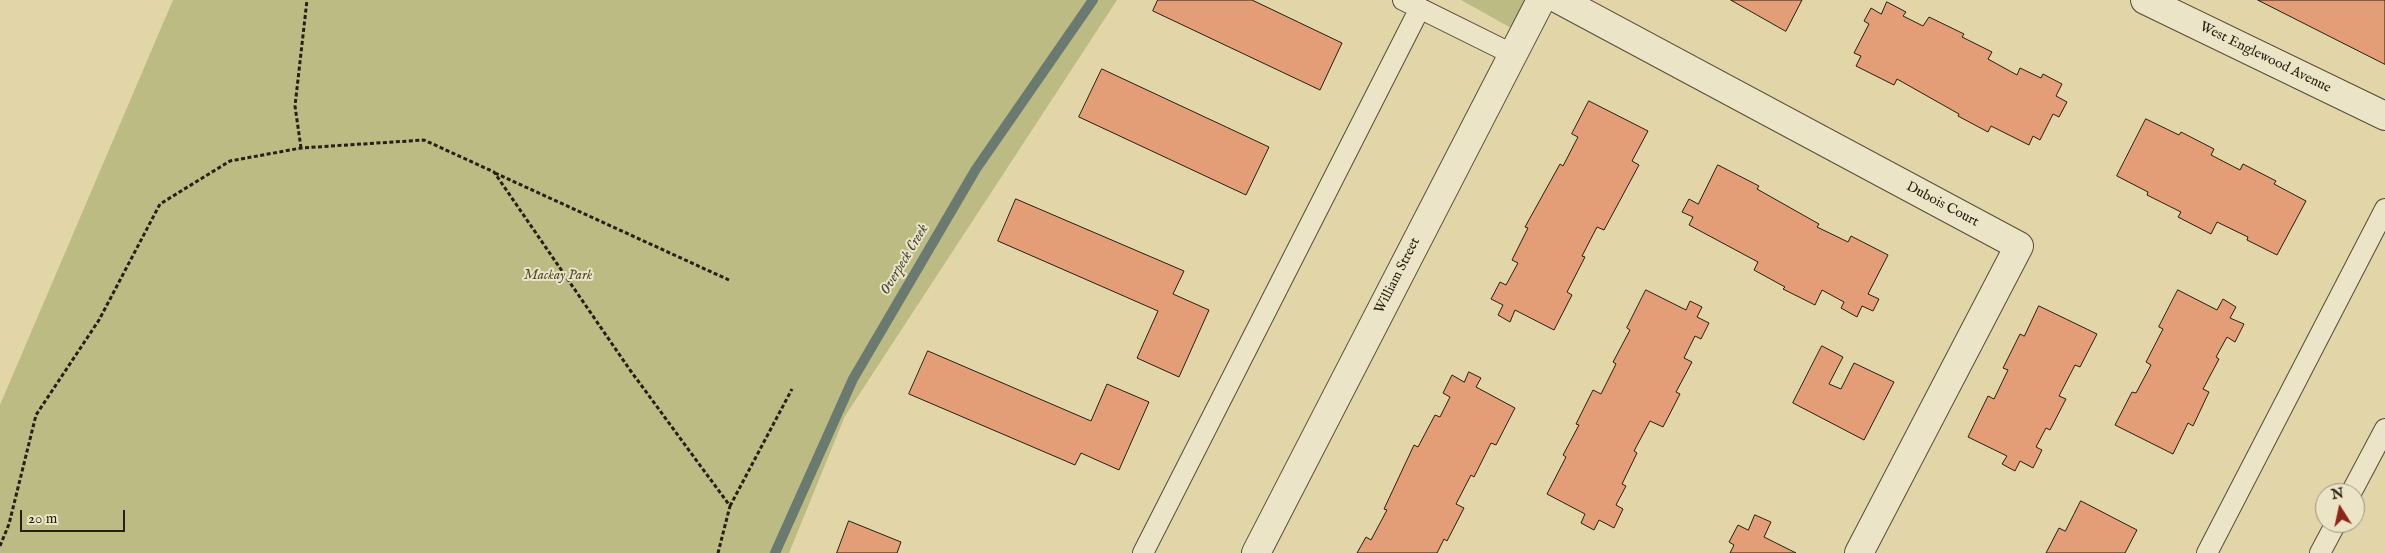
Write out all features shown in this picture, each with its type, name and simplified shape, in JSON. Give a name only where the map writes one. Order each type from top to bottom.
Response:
[{"type":"street","name":"William Street","points":[[1256,553],[1541,0]]},
{"type":"street","name":"Dubois Court","points":[[1560,0],[2019,246],[1859,553]]},
{"type":"street","name":"West Englewood Avenue","points":[[2147,1],[2385,116]]},
{"type":"lane","points":[[1143,553],[1412,4],[1512,54]]},
{"type":"lane","points":[[2207,553],[2385,209]]},
{"type":"lane","points":[[2356,483],[2385,429]]},
{"type":"lane","points":[[2320,553],[2331,533]]},
{"type":"path","points":[[301,148],[295,106],[307,0]]},
{"type":"path","points":[[0,546],[9,524],[36,415],[99,320],[160,204],[230,161],[301,148],[424,140],[729,280]]},
{"type":"path","points":[[494,172],[630,370],[730,506]]},
{"type":"path","points":[[718,553],[730,506],[792,389]]},
{"type":"green space","name":"Mackay Park","points":[[173,0],[1117,0],[845,416],[789,553],[0,553],[0,405]]},
{"type":"green space","points":[[1461,0],[1539,0],[1522,34]]},
{"type":"building","points":[[1158,0],[1252,0],[1342,43],[1320,90],[1153,11]]},
{"type":"building","points":[[1731,0],[1802,0],[1786,31]]},
{"type":"building","points":[[2258,0],[2385,0],[2385,64]]},
{"type":"building","points":[[1887,2],[1906,12],[1903,16],[1923,26],[1929,17],[1964,34],[1962,37],[1992,52],[1988,59],[2017,75],[2020,68],[2041,78],[2043,74],[2062,84],[2056,96],[2067,102],[2059,117],[2053,114],[2040,140],[2033,136],[2029,145],[1991,126],[1988,132],[1897,79],[1894,85],[1856,66],[1861,56],[1854,53],[1869,24],[1864,21],[1871,8],[1881,14]]},
{"type":"building","points":[[1102,69],[1269,147],[1246,195],[1079,117]]},
{"type":"building","points":[[1589,101],[1648,131],[1632,161],[1639,165],[1604,230],[1597,227],[1582,256],[1585,257],[1567,292],[1572,295],[1554,330],[1515,310],[1510,322],[1498,315],[1503,305],[1491,299],[1500,282],[1506,285],[1518,263],[1512,260],[1528,228],[1525,227],[1560,164],[1563,166],[1578,137],[1572,134]]},
{"type":"building","points":[[2146,119],[2179,135],[2181,132],[2214,149],[2211,155],[2240,170],[2243,164],[2276,181],[2274,184],[2306,201],[2277,255],[2247,240],[2248,237],[2217,222],[2211,234],[2178,217],[2181,212],[2147,195],[2148,192],[2117,176]]},
{"type":"building","points":[[1718,165],[1759,186],[1757,189],[1819,224],[1817,227],[1848,242],[1851,236],[1888,255],[1868,294],[1879,299],[1873,311],[1862,306],[1857,317],[1841,308],[1844,302],[1822,290],[1815,305],[1783,289],[1785,287],[1754,270],[1758,262],[1689,225],[1693,217],[1682,212],[1689,199],[1698,204]]},
{"type":"building","points":[[1016,199],[1184,271],[1173,294],[1209,310],[1179,377],[1137,358],[1158,311],[998,241]]},
{"type":"building","points":[[1646,290],[1686,310],[1690,301],[1702,307],[1697,317],[1709,323],[1701,339],[1695,336],[1684,358],[1692,362],[1676,392],[1680,394],[1663,427],[1650,421],[1634,451],[1637,453],[1622,484],[1626,486],[1616,505],[1623,509],[1614,528],[1599,520],[1594,530],[1581,523],[1585,514],[1547,494],[1566,457],[1563,455],[1579,425],[1576,424],[1593,390],[1601,394],[1616,364],[1613,362],[1630,330],[1627,328]]},
{"type":"building","points":[[2178,290],[2217,310],[2223,299],[2236,307],[2230,318],[2244,324],[2235,342],[2227,337],[2216,357],[2219,359],[2203,389],[2209,392],[2193,426],[2188,423],[2173,454],[2115,425],[2132,392],[2136,393],[2151,365],[2146,362],[2163,329],[2159,327]]},
{"type":"building","points":[[2039,306],[2097,334],[2080,367],[2075,365],[2059,396],[2066,399],[2050,430],[2046,428],[2036,447],[2042,450],[2033,468],[2020,461],[2015,471],[2002,464],[2007,456],[1968,437],[1988,396],[1994,399],[2008,370],[2003,368],[2020,334],[2024,336]]},
{"type":"building","points":[[1822,346],[1843,357],[1829,384],[1841,389],[1854,363],[1894,382],[1864,440],[1793,403]]},
{"type":"building","points":[[928,351],[1091,421],[1107,384],[1149,402],[1119,470],[1081,453],[1075,465],[909,394]]},
{"type":"building","points":[[1469,372],[1481,378],[1476,387],[1515,408],[1496,445],[1491,443],[1474,477],[1471,475],[1456,504],[1464,508],[1447,541],[1444,539],[1437,553],[1357,553],[1366,537],[1371,540],[1387,510],[1384,509],[1414,445],[1418,447],[1435,415],[1440,417],[1450,397],[1443,393],[1452,375],[1464,382]]},
{"type":"building","points":[[2081,501],[2137,530],[2125,553],[2046,553],[2059,528],[2065,531]]},
{"type":"building","points":[[1755,515],[1771,522],[1764,537],[1796,553],[1730,553],[1734,545],[1729,542],[1738,525],[1748,530]]},
{"type":"building","points":[[849,521],[901,542],[897,553],[837,553]]},
{"type":"waterway","name":"Overpeck Creek","points":[[775,553],[853,379],[976,169],[1093,0]]}]
